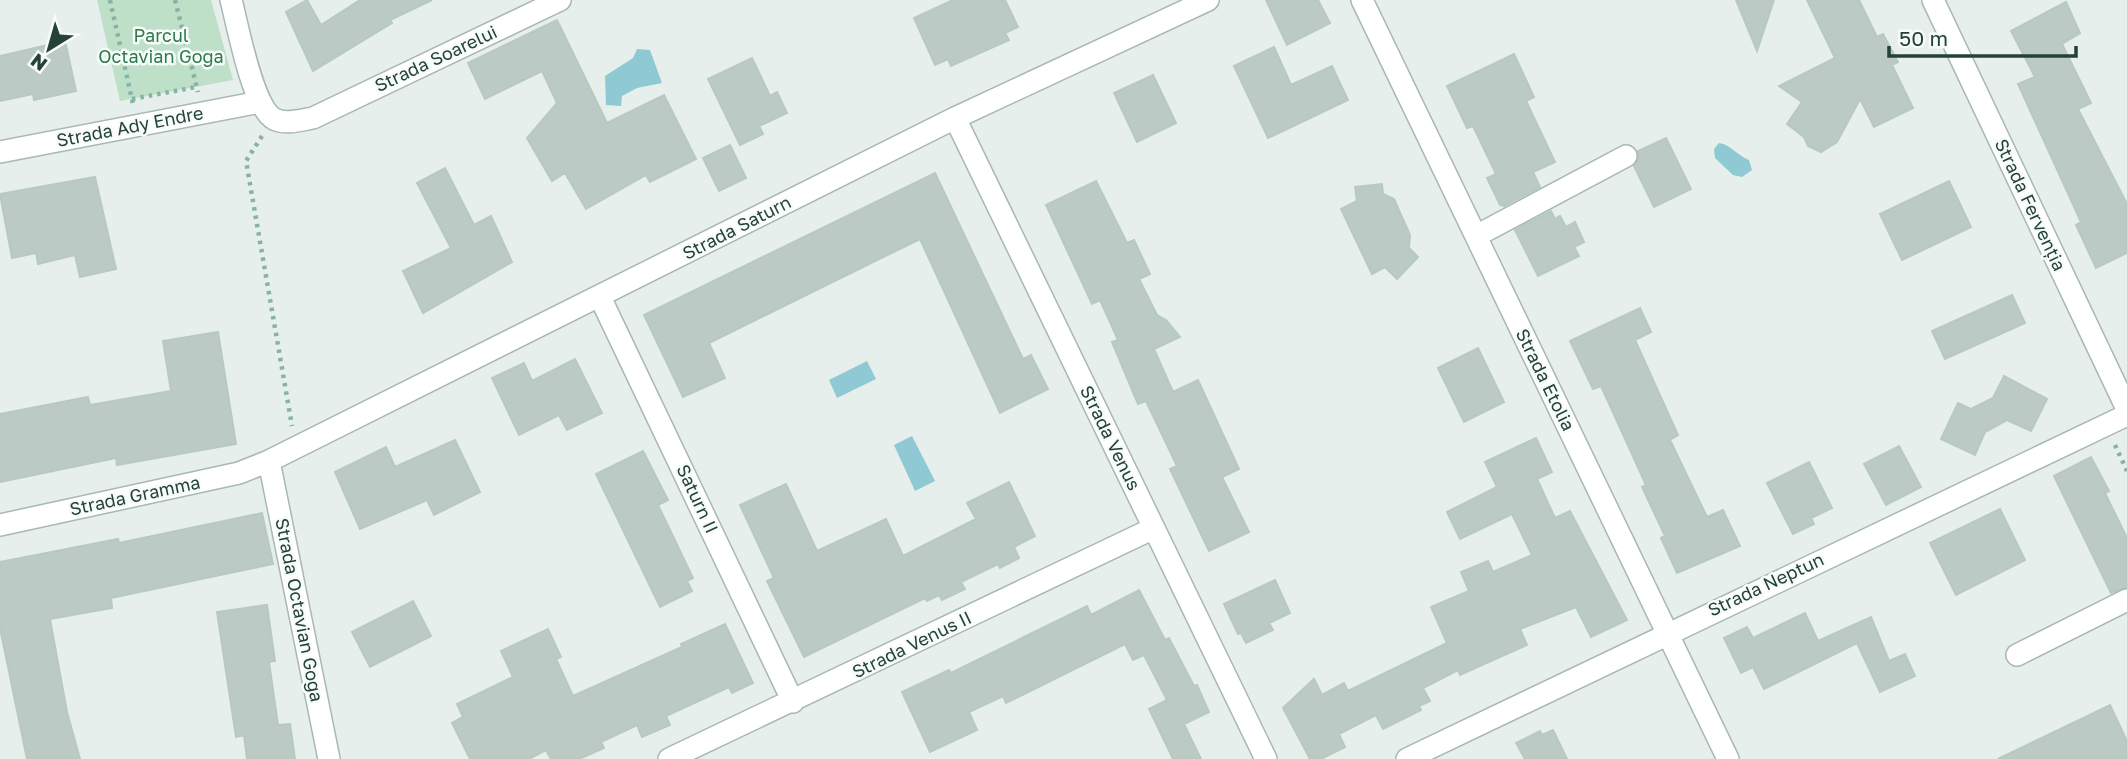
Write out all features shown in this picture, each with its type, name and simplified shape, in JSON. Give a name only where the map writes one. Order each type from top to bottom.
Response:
[{"type":"street","points":[[231,0],[260,102],[274,119]]},
{"type":"street","name":"Strada Soarelui","points":[[274,119],[289,122],[313,118],[560,0]]},
{"type":"street","name":"Strada Saturn","points":[[269,461],[955,118],[1208,0]]},
{"type":"street","name":"Strada Etolia","points":[[1362,0],[1728,759]]},
{"type":"street","name":"Strada Fervenția","points":[[1933,0],[2127,409]]},
{"type":"street","name":"Strada Ady Endre","points":[[0,152],[260,102]]},
{"type":"street","name":"Strada Venus","points":[[955,118],[1266,759]]},
{"type":"street","points":[[1476,236],[1626,156]]},
{"type":"street","name":"Saturn II","points":[[600,297],[793,702]]},
{"type":"street","name":"Strada Neptun","points":[[1407,759],[1667,632],[2127,415]]},
{"type":"street","name":"Strada Gramma","points":[[0,525],[239,474],[269,461]]},
{"type":"street","name":"Strada Octavian Goga","points":[[269,461],[329,759]]},
{"type":"street","name":"Strada Venus II","points":[[669,759],[1154,528]]},
{"type":"street","points":[[2017,656],[2127,600]]},
{"type":"path","points":[[110,0],[138,125]]},
{"type":"path","points":[[175,0],[203,113]]},
{"type":"path","points":[[132,99],[197,87]]},
{"type":"path","points":[[274,119],[246,161],[296,448]]},
{"type":"green space","name":"Parcul Octavian Goga","points":[[97,0],[211,0],[233,80],[120,101]]},
{"type":"water","points":[[637,49],[650,50],[662,83],[637,88],[622,96],[621,106],[606,105],[605,76],[633,58]]},
{"type":"water","points":[[1719,143],[1749,160],[1752,170],[1742,177],[1733,175],[1715,158],[1714,149]]},
{"type":"water","points":[[867,361],[876,379],[837,398],[829,380]]},
{"type":"water","points":[[912,436],[935,481],[915,491],[894,445]]},
{"type":"building","points":[[307,0],[321,25],[360,0],[432,0],[390,20],[392,23],[313,71],[286,12]]},
{"type":"building","points":[[953,0],[1005,0],[1018,27],[1005,33],[1009,40],[951,66],[948,59],[935,65],[914,18]]},
{"type":"building","points":[[1266,0],[1318,0],[1330,23],[1287,45]]},
{"type":"building","points":[[1736,0],[1774,0],[1757,51]]},
{"type":"building","points":[[1807,0],[1859,0],[1877,37],[1883,34],[1898,62],[1892,65],[1913,108],[1874,127],[1860,99],[1837,142],[1821,152],[1808,146],[1804,137],[1787,124],[1802,102],[1779,86],[1835,58]]},
{"type":"building","points":[[2066,2],[2080,33],[2062,44],[2091,103],[2078,109],[2127,204],[2127,253],[2096,268],[2076,225],[2081,222],[2018,84],[2035,77],[2011,31]]},
{"type":"building","points":[[557,20],[607,123],[664,95],[696,159],[650,182],[646,175],[586,209],[565,173],[552,181],[527,138],[557,103],[542,71],[485,99],[468,63]]},
{"type":"building","points":[[65,41],[76,91],[34,100],[33,94],[0,101],[0,56]]},
{"type":"building","points":[[1274,47],[1291,85],[1332,66],[1348,100],[1268,138],[1234,66]]},
{"type":"building","points":[[1514,54],[1534,97],[1526,101],[1555,162],[1533,172],[1540,187],[1504,206],[1500,205],[1487,178],[1496,174],[1473,126],[1467,128],[1447,86]]},
{"type":"building","points":[[752,58],[770,96],[777,92],[787,113],[759,126],[763,134],[740,145],[708,79]]},
{"type":"building","points":[[1153,75],[1176,123],[1137,142],[1114,93]]},
{"type":"building","points":[[1666,138],[1691,189],[1654,207],[1634,166],[1639,157],[1638,151]]},
{"type":"building","points":[[730,145],[746,178],[719,191],[703,158]]},
{"type":"building","points":[[445,168],[474,225],[491,216],[512,262],[423,313],[403,271],[451,248],[417,183]]},
{"type":"building","points":[[935,173],[1023,359],[1031,355],[1048,389],[1000,413],[920,239],[709,343],[725,378],[683,397],[644,315]]},
{"type":"building","points":[[95,177],[116,269],[80,277],[75,255],[38,264],[36,253],[12,258],[0,194]]},
{"type":"building","points":[[1096,181],[1127,243],[1134,240],[1150,274],[1139,279],[1157,315],[1166,320],[1180,337],[1154,349],[1173,392],[1198,380],[1239,469],[1222,477],[1249,532],[1209,551],[1170,469],[1177,466],[1146,401],[1138,404],[1112,342],[1118,340],[1100,300],[1092,304],[1046,205]]},
{"type":"building","points":[[1949,181],[1971,227],[1902,260],[1880,214]]},
{"type":"building","points":[[1382,184],[1383,194],[1394,199],[1410,235],[1409,248],[1418,257],[1397,279],[1385,267],[1372,274],[1341,209],[1357,201],[1355,187]]},
{"type":"building","points":[[1551,211],[1555,219],[1560,216],[1566,227],[1575,222],[1584,242],[1574,247],[1579,256],[1538,276],[1515,230]]},
{"type":"building","points":[[2012,295],[2025,323],[1945,359],[1932,331]]},
{"type":"building","points":[[1640,308],[1651,332],[1635,340],[1678,435],[1670,440],[1707,517],[1723,510],[1740,546],[1677,573],[1661,538],[1665,536],[1642,487],[1646,485],[1601,386],[1593,389],[1570,341]]},
{"type":"building","points":[[218,332],[236,444],[117,465],[116,458],[0,482],[0,414],[88,397],[90,405],[171,391],[163,341]]},
{"type":"building","points":[[1478,348],[1504,402],[1464,422],[1438,368]]},
{"type":"building","points":[[575,359],[602,413],[567,430],[559,415],[519,435],[492,378],[524,363],[532,381]]},
{"type":"building","points":[[2004,376],[2047,399],[2031,431],[2007,420],[1985,432],[1975,455],[1941,439],[1958,403],[1971,409],[1993,398]]},
{"type":"building","points":[[1536,438],[1552,472],[1537,479],[1555,518],[1570,511],[1627,620],[1591,637],[1576,607],[1520,629],[1527,645],[1460,675],[1458,670],[1423,688],[1430,701],[1419,706],[1421,710],[1383,729],[1376,715],[1339,734],[1345,747],[1321,759],[1310,759],[1283,708],[1314,679],[1322,695],[1344,683],[1348,691],[1447,643],[1431,607],[1469,591],[1461,572],[1488,561],[1493,572],[1532,555],[1512,514],[1460,539],[1447,512],[1497,487],[1485,462]]},
{"type":"building","points":[[455,440],[480,492],[434,515],[427,500],[360,529],[335,472],[386,447],[395,467]]},
{"type":"building","points":[[1899,446],[1921,487],[1886,505],[1864,464]]},
{"type":"building","points":[[643,451],[668,500],[658,505],[693,578],[687,581],[692,591],[660,607],[596,474]]},
{"type":"building","points":[[2091,457],[2109,491],[2105,493],[2127,538],[2127,587],[2111,593],[2054,476]]},
{"type":"building","points":[[1809,462],[1832,508],[1811,518],[1814,524],[1793,534],[1767,483]]},
{"type":"building","points":[[1009,482],[1035,536],[1014,547],[1019,558],[1000,568],[998,564],[961,582],[965,589],[942,600],[939,595],[927,601],[925,598],[804,657],[767,581],[774,578],[740,505],[786,484],[817,551],[886,519],[903,556],[976,519],[967,503]]},
{"type":"building","points":[[2000,509],[2025,560],[1956,595],[1930,543]]},
{"type":"building","points":[[262,513],[273,564],[111,598],[112,608],[50,619],[67,712],[80,759],[27,759],[0,628],[0,562],[118,539],[119,543]]},
{"type":"building","points":[[1275,580],[1290,613],[1269,623],[1273,630],[1246,643],[1241,633],[1238,634],[1224,604]]},
{"type":"building","points":[[1139,590],[1165,640],[1169,638],[1194,686],[1197,685],[1209,712],[1184,724],[1201,759],[1173,759],[1149,709],[1167,700],[1144,655],[1133,660],[1125,644],[1006,703],[1003,696],[969,712],[977,730],[930,752],[902,692],[949,670],[951,673],[1087,606],[1091,615]]},
{"type":"building","points":[[413,601],[431,636],[370,667],[352,632]]},
{"type":"building","points":[[267,605],[275,661],[269,662],[278,725],[290,724],[295,759],[247,759],[244,735],[236,737],[217,612]]},
{"type":"building","points":[[1805,613],[1818,641],[1871,617],[1889,661],[1905,654],[1915,676],[1880,692],[1857,643],[1764,689],[1753,667],[1741,673],[1724,638],[1747,627],[1753,638]]},
{"type":"building","points":[[725,624],[753,683],[732,693],[729,687],[666,716],[670,725],[642,737],[637,725],[601,742],[604,748],[579,759],[551,759],[546,750],[529,759],[470,759],[452,723],[463,717],[457,704],[513,677],[501,651],[548,629],[561,657],[556,659],[573,696],[682,647],[681,644]]},
{"type":"building","points":[[2110,705],[2127,741],[2127,759],[1998,759]]},
{"type":"building","points":[[1553,730],[1567,759],[1525,759],[1516,743],[1540,731],[1542,735]]}]
